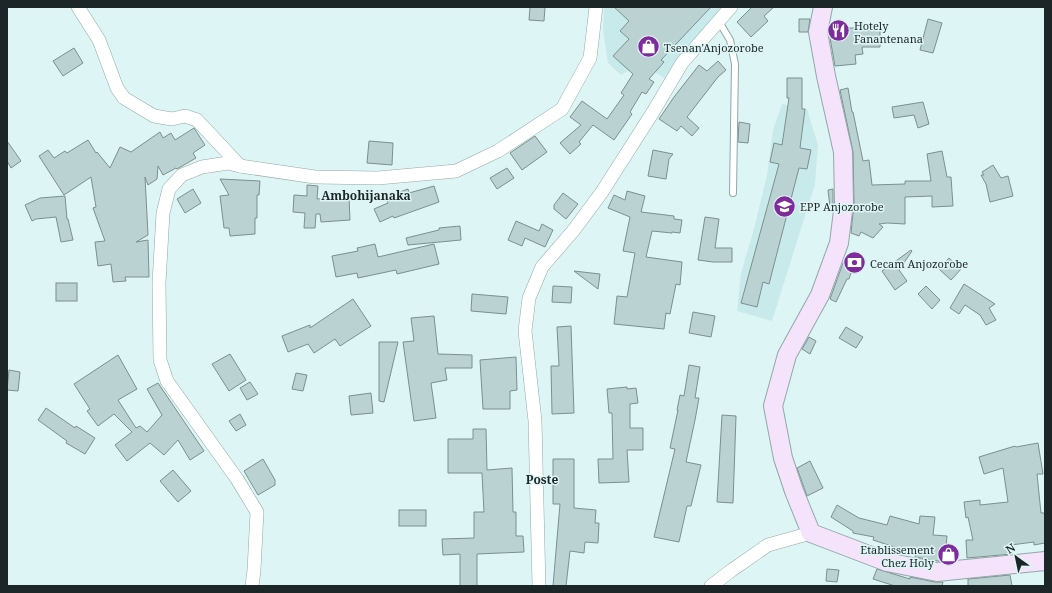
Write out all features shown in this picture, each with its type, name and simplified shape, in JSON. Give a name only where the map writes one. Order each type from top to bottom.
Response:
[{"type":"main road","points":[[823,7],[818,32],[843,152],[844,203],[840,243],[820,296],[787,355],[773,406],[783,458],[811,534],[888,562],[937,572],[1045,561]]},
{"type":"street","points":[[78,7],[99,40],[117,88],[124,98],[154,116],[172,119],[185,116],[197,120],[240,166]]},
{"type":"street","points":[[252,586],[257,512],[237,479],[167,381],[160,360],[159,275],[163,213],[169,189],[182,175],[202,167],[228,162],[240,166],[315,177],[378,178],[456,171],[498,151],[562,109],[590,58],[596,7]]},
{"type":"street","points":[[539,586],[535,421],[524,331],[529,298],[542,267],[573,231],[602,192],[682,63],[718,20],[731,7]]},
{"type":"street","points":[[711,586],[768,545],[811,534]]},
{"type":"lane","points":[[718,20],[730,40],[735,64],[733,193]]},
{"type":"shaded area","name":"Tsenan'Anjozorobe","points":[[604,7],[728,7],[708,27],[664,78],[641,63],[621,75],[608,63],[603,30]]},
{"type":"shaded area","name":"EPP Anjozorobe","points":[[782,104],[807,109],[818,145],[815,184],[772,321],[737,311],[741,273],[754,229],[767,175],[773,130]]},
{"type":"building","points":[[530,7],[545,7],[544,21],[529,20]]},
{"type":"building","name":"Tsenan'Anjozorobe","points":[[614,7],[711,7],[661,60],[664,62],[649,79],[654,82],[646,94],[642,92],[630,112],[632,114],[614,140],[593,125],[579,142],[581,144],[570,154],[560,143],[581,125],[570,117],[582,101],[607,119],[624,95],[621,93],[633,74],[613,56],[629,39],[620,31],[629,21]]},
{"type":"building","points":[[752,7],[774,7],[764,16],[768,21],[751,37],[737,22]]},
{"type":"building","points":[[799,19],[810,19],[808,32],[799,32]]},
{"type":"building","points":[[928,19],[942,23],[933,53],[920,50]]},
{"type":"building","points":[[837,24],[838,28],[855,28],[854,30],[880,30],[880,47],[862,47],[863,54],[855,55],[856,64],[835,66],[829,32],[830,25]]},
{"type":"building","points":[[74,48],[83,63],[63,76],[53,61]]},
{"type":"building","points":[[718,61],[726,70],[718,77],[687,117],[699,128],[692,136],[681,126],[677,131],[659,119],[699,65],[707,71]]},
{"type":"building","points":[[787,78],[802,78],[802,109],[805,109],[800,148],[811,150],[807,169],[799,168],[769,284],[763,282],[757,307],[741,303],[779,164],[770,162],[774,143],[782,145],[789,98],[787,98]]},
{"type":"building","points":[[848,88],[863,161],[869,160],[872,185],[905,184],[905,181],[931,181],[927,154],[942,151],[947,177],[951,177],[953,206],[932,207],[932,196],[905,197],[905,224],[879,224],[883,227],[873,238],[861,232],[859,236],[851,233],[854,203],[853,152],[840,90]]},
{"type":"building","points":[[923,102],[929,124],[918,128],[914,115],[894,118],[892,107]]},
{"type":"building","points":[[739,122],[750,124],[748,143],[738,142]]},
{"type":"building","points":[[194,128],[205,145],[193,153],[196,158],[163,175],[158,166],[157,179],[148,185],[145,177],[148,235],[136,242],[148,240],[149,277],[125,277],[126,281],[113,282],[111,264],[98,266],[95,242],[105,241],[93,208],[96,207],[91,177],[64,195],[39,156],[48,150],[54,158],[65,151],[67,153],[88,140],[96,153],[97,152],[110,168],[120,147],[131,152],[160,132],[163,138],[171,133],[175,140]]},
{"type":"building","points":[[535,136],[547,152],[522,170],[510,153]]},
{"type":"building","points":[[7,141],[21,161],[11,168],[7,161]]},
{"type":"building","points":[[369,141],[393,143],[392,165],[367,163]]},
{"type":"building","points":[[653,150],[673,154],[669,159],[666,179],[648,176]]},
{"type":"building","points":[[993,165],[1001,178],[1008,176],[1013,196],[990,202],[986,184],[981,175],[984,175],[982,172]]},
{"type":"building","points":[[507,168],[514,178],[497,189],[490,178]]},
{"type":"building","points":[[220,179],[260,181],[259,195],[257,195],[255,234],[230,236],[229,228],[224,228],[220,196],[229,195]]},
{"type":"building","points":[[307,185],[318,186],[317,199],[349,197],[350,220],[321,222],[320,214],[316,214],[315,228],[304,228],[305,213],[293,212],[294,195],[307,196]]},
{"type":"building","points":[[434,186],[439,202],[394,218],[393,216],[380,222],[374,209],[388,203],[386,197],[408,189],[409,193]]},
{"type":"building","points":[[193,189],[201,203],[185,213],[177,199]]},
{"type":"building","points":[[833,189],[833,206],[830,207],[828,190]]},
{"type":"building","points":[[627,191],[645,196],[641,212],[674,216],[674,219],[682,220],[680,233],[652,231],[646,257],[682,262],[680,285],[676,284],[670,314],[666,313],[664,329],[614,324],[617,296],[627,297],[635,253],[623,251],[630,217],[608,208],[614,195],[625,200]]},
{"type":"building","points":[[563,193],[578,204],[566,219],[554,209],[554,205]]},
{"type":"building","points":[[65,196],[67,219],[73,240],[61,242],[56,217],[36,219],[32,221],[25,205],[40,198]]},
{"type":"building","points":[[705,217],[719,219],[715,248],[732,248],[732,262],[698,260]]},
{"type":"building","points":[[516,221],[539,231],[542,224],[553,230],[545,247],[525,238],[522,246],[508,240]]},
{"type":"building","points":[[460,226],[461,240],[408,245],[406,238],[439,230],[439,228]]},
{"type":"building","points":[[375,244],[378,257],[434,244],[439,264],[397,274],[396,270],[358,278],[357,273],[336,277],[332,256],[358,251],[357,248]]},
{"type":"building","points":[[911,250],[912,251],[899,270],[907,281],[895,290],[882,271]]},
{"type":"building","points":[[949,258],[961,269],[951,280],[939,269]]},
{"type":"building","points":[[843,263],[853,267],[849,279],[847,279],[836,302],[830,299]]},
{"type":"building","points":[[574,271],[600,274],[598,289]]},
{"type":"building","points":[[56,283],[77,283],[77,301],[56,301]]},
{"type":"building","points":[[964,284],[995,304],[989,308],[996,320],[986,325],[980,315],[965,305],[959,314],[950,308]]},
{"type":"building","points":[[553,286],[572,287],[571,303],[552,302]]},
{"type":"building","points":[[926,286],[940,300],[932,309],[918,294]]},
{"type":"building","points":[[472,294],[508,297],[506,314],[471,311]]},
{"type":"building","points":[[353,299],[371,326],[340,346],[335,339],[314,353],[308,344],[288,352],[282,336],[310,325],[310,328]]},
{"type":"building","points":[[693,312],[715,316],[711,337],[689,333]]},
{"type":"building","points":[[434,316],[438,354],[472,355],[472,368],[445,368],[447,380],[431,383],[436,418],[414,421],[403,342],[414,341],[411,318]]},
{"type":"building","points":[[571,326],[574,413],[552,414],[551,366],[559,366],[557,327]]},
{"type":"building","points":[[846,327],[863,337],[856,348],[839,338]]},
{"type":"building","points":[[809,337],[816,341],[810,354],[802,349]]},
{"type":"building","points":[[379,342],[398,342],[384,402],[379,401]]},
{"type":"building","points":[[230,354],[246,380],[229,391],[212,364]]},
{"type":"building","points":[[118,355],[137,389],[118,400],[136,428],[140,426],[147,432],[162,415],[147,389],[158,383],[204,451],[190,460],[178,440],[164,455],[150,443],[127,461],[115,445],[132,432],[114,414],[98,426],[87,411],[90,409],[74,384]]},
{"type":"building","points":[[516,357],[517,390],[510,391],[510,409],[483,409],[480,360]]},
{"type":"building","points":[[689,365],[700,367],[695,398],[699,398],[686,462],[701,465],[691,506],[687,506],[679,542],[654,537],[675,449],[670,448],[680,395],[684,396]]},
{"type":"building","points":[[9,370],[20,372],[18,391],[7,390]]},
{"type":"building","points":[[296,373],[307,375],[303,391],[292,389]]},
{"type":"building","points":[[250,382],[258,394],[247,400],[240,388]]},
{"type":"building","points":[[627,387],[627,389],[636,388],[638,403],[630,404],[630,428],[643,428],[643,450],[627,450],[629,482],[599,483],[598,459],[613,459],[612,413],[609,413],[607,389]]},
{"type":"building","points":[[371,393],[373,413],[351,415],[349,396]]},
{"type":"building","points":[[46,408],[75,428],[76,426],[95,438],[85,454],[66,443],[67,441],[38,420]]},
{"type":"building","points":[[240,414],[246,425],[236,431],[229,421]]},
{"type":"building","points":[[722,415],[736,416],[733,503],[717,502]]},
{"type":"building","points":[[473,429],[486,429],[487,470],[512,468],[513,512],[516,512],[516,536],[523,536],[524,552],[477,554],[477,586],[460,586],[460,554],[443,555],[442,539],[474,538],[474,512],[484,512],[482,473],[448,473],[448,439],[473,439]]},
{"type":"building","points":[[1038,443],[1043,474],[1037,474],[1041,513],[1045,513],[1045,543],[1034,545],[1034,542],[1011,545],[1012,554],[967,558],[966,540],[973,540],[968,517],[966,518],[964,502],[980,500],[980,505],[1008,502],[1003,468],[984,474],[979,457],[1015,446]]},
{"type":"building","points":[[263,459],[275,480],[275,485],[258,495],[244,471]]},
{"type":"building","points":[[553,459],[574,459],[574,508],[596,510],[595,523],[599,523],[598,543],[585,542],[584,553],[570,551],[566,586],[553,586],[560,504],[553,504]]},
{"type":"building","points":[[810,461],[823,488],[807,496],[797,468]]},
{"type":"building","points":[[173,470],[191,491],[178,502],[160,481]]},
{"type":"building","points":[[837,505],[859,518],[887,525],[890,516],[919,524],[920,516],[935,517],[933,535],[947,536],[945,561],[915,557],[916,554],[873,540],[874,537],[853,533],[853,531],[831,517]]},
{"type":"building","points":[[399,510],[426,510],[426,526],[399,526]]},
{"type":"building","points":[[827,569],[839,570],[837,582],[826,581]]},
{"type":"building","points":[[877,569],[910,579],[910,577],[943,582],[942,586],[895,586],[873,579]]},
{"type":"building","points":[[1010,575],[1012,586],[968,586],[968,579]]},
{"type":"place","name":"Hotely Fanantenana","points":[[839,31]]},
{"type":"place","name":"Tsenan'Anjozorobe","points":[[649,47]]},
{"type":"place","name":"EPP Anjozorobe","points":[[784,206]]},
{"type":"place","name":"Cecam Anjozorobe","points":[[855,263]]},
{"type":"place","name":"Etablissement Chez Holy","points":[[949,555]]},
{"type":"district","name":"Ambohijanaka","points":[[366,195]]},
{"type":"district","name":"Poste","points":[[542,479]]}]
